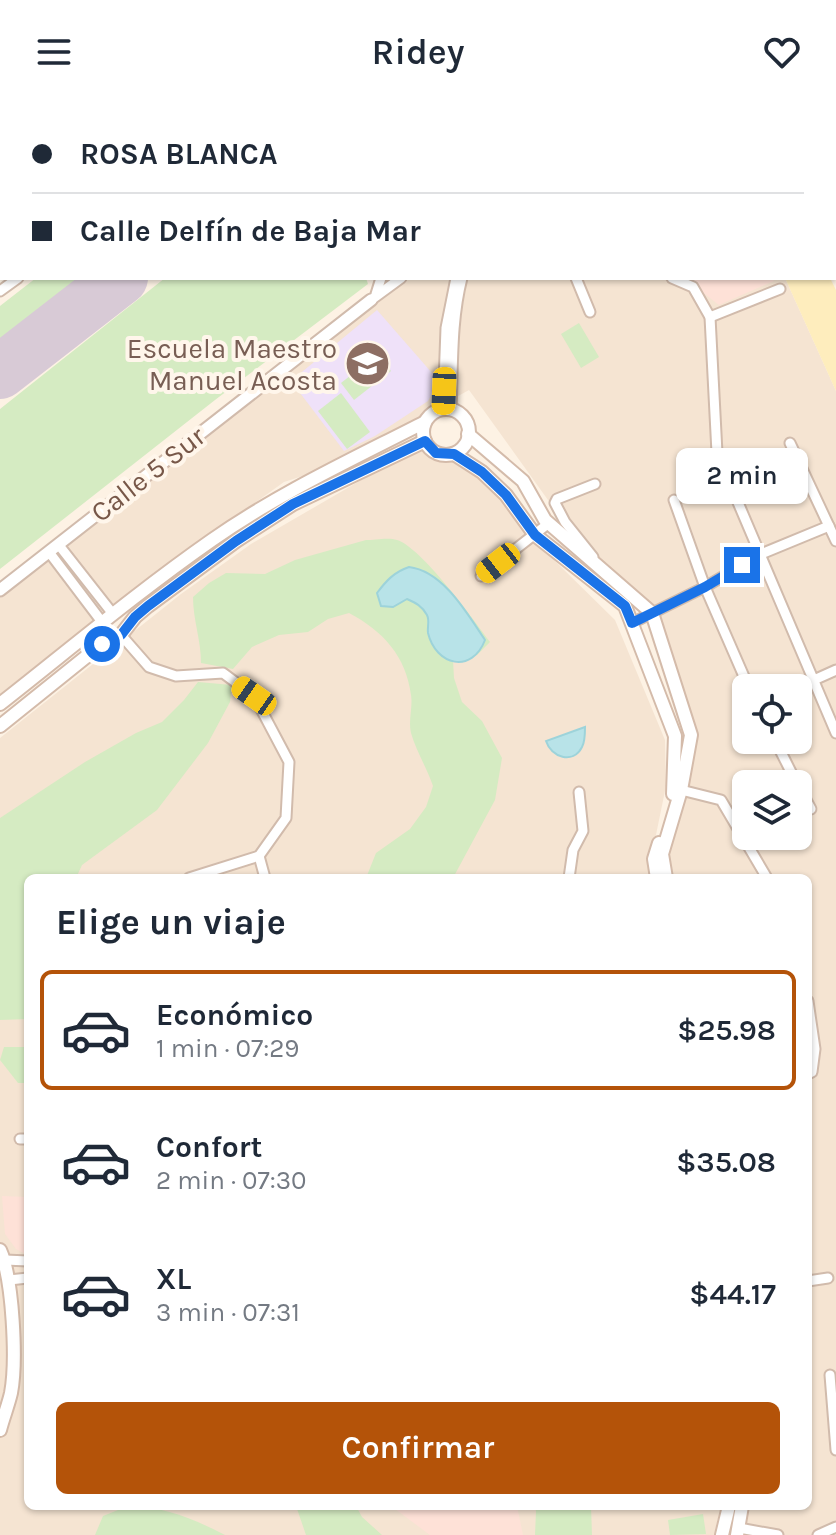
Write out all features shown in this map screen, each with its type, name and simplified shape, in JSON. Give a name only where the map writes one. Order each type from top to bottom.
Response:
[{"type":"main road","points":[[0,704],[213,539],[287,492],[425,422],[430,416],[447,410],[462,416],[468,434],[523,481],[549,523],[652,613],[691,735],[681,790],[662,854],[665,874]]},
{"type":"main road","points":[[425,422],[425,441],[436,453],[454,454],[482,472],[506,495],[535,535],[625,606],[675,736],[674,790],[654,859],[656,874]]},
{"type":"main road","points":[[454,454],[464,446],[468,434]]},
{"type":"main road","points":[[0,726],[102,644],[121,635],[148,606],[236,541],[293,504],[425,441]]},
{"type":"main road","points":[[139,594],[148,606]]},
{"type":"main road","points":[[76,645],[85,657]]},
{"type":"main road","points":[[0,1430],[11,1392],[6,1328],[9,1280],[3,1255]]},
{"type":"main road","points":[[722,1535],[728,1510]]},
{"type":"main road","points":[[738,1532],[741,1510]]},
{"type":"street","points":[[371,300],[382,280]]},
{"type":"street","points":[[371,300],[397,280]]},
{"type":"street","points":[[447,410],[446,328],[456,280]]},
{"type":"street","points":[[447,410],[457,297],[461,280]]},
{"type":"street","points":[[577,280],[590,312]]},
{"type":"street","points":[[677,280],[693,287],[710,317],[717,453],[836,733]]},
{"type":"street","points":[[710,317],[780,289]]},
{"type":"street","name":"Calle 5 Sur","points":[[0,590],[371,300]]},
{"type":"street","points":[[790,443],[836,541]]},
{"type":"street","points":[[595,484],[557,499],[555,503],[565,522],[608,575]]},
{"type":"street","points":[[674,500],[705,587],[743,674]]},
{"type":"street","points":[[481,576],[549,523]]},
{"type":"street","points":[[632,623],[705,587],[761,554],[829,526]]},
{"type":"street","points":[[54,548],[108,618]]},
{"type":"street","points":[[121,635],[149,667],[176,676],[223,673],[254,696],[289,762],[286,818],[259,856],[202,874]]},
{"type":"street","points":[[812,681],[836,670]]},
{"type":"street","points":[[681,790],[721,800],[765,874]]},
{"type":"street","points":[[570,874],[573,850],[583,831],[579,792]]},
{"type":"street","points":[[259,856],[264,874]]},
{"type":"street","points":[[812,1028],[815,1049],[812,1072]]},
{"type":"street","points":[[3,1255],[24,1260]]},
{"type":"street","points":[[9,1280],[24,1278]]},
{"type":"street","points":[[812,1280],[828,1278]]},
{"type":"street","points":[[830,1375],[836,1450]]},
{"type":"street","points":[[818,1535],[836,1527]]},
{"type":"street","points":[[738,1532],[778,1535]]},
{"type":"shaded area","points":[[406,280],[786,280],[836,391],[836,1535],[746,1535],[742,1524],[744,1510],[812,1510],[812,874],[672,874],[670,845],[687,785],[696,728],[642,598],[617,578],[553,507],[469,390],[333,466],[284,482],[113,605],[0,694],[0,597]]},
{"type":"shaded area","points":[[687,280],[774,281],[719,305]]},
{"type":"shaded area","name":"Escuela Maestro Manuel Acosta","points":[[377,310],[439,381],[428,401],[375,436],[344,451],[291,381]]},
{"type":"shaded area","points":[[420,446],[467,467],[503,495],[555,561],[615,620],[665,740],[666,786],[650,864],[654,874],[24,874],[24,1510],[720,1510],[714,1535],[0,1535],[0,738],[181,594],[251,544]]},
{"type":"shaded area","points":[[2,1196],[24,1197],[24,1253],[16,1249],[5,1234]]},
{"type":"shaded area","points":[[396,1510],[518,1510],[523,1535],[430,1535]]},
{"type":"green space","points":[[33,280],[77,280],[0,339],[0,306]]},
{"type":"green space","points":[[162,280],[367,280],[368,284],[0,569],[0,409]]},
{"type":"green space","points":[[579,323],[599,357],[581,368],[561,334]]},
{"type":"green space","points":[[378,354],[391,371],[354,400],[341,383]]},
{"type":"green space","points":[[341,393],[370,432],[347,449],[318,411]]},
{"type":"green space","points":[[366,540],[397,540],[419,556],[446,585],[490,642],[477,655],[453,660],[454,678],[462,702],[482,721],[502,758],[495,800],[455,874],[368,874],[376,853],[410,829],[426,807],[433,786],[411,733],[411,695],[404,668],[391,646],[372,628],[349,613],[328,619],[308,632],[279,635],[252,647],[233,669],[201,663],[193,597],[226,573],[265,574],[295,560]]},
{"type":"green space","points":[[198,682],[232,685],[230,702],[208,743],[157,810],[82,865],[78,874],[24,874],[24,1019],[0,1020],[0,818],[85,762],[162,722]]},
{"type":"green space","points":[[4,1047],[24,1047],[24,1083],[18,1083],[0,1060]]},
{"type":"green space","points":[[118,1510],[162,1510],[225,1535],[95,1535],[103,1516]]},
{"type":"green space","points":[[297,1510],[358,1510],[382,1535],[306,1535]]},
{"type":"green space","points":[[591,1510],[592,1535],[535,1535],[536,1511]]},
{"type":"green space","points":[[703,1514],[706,1534],[670,1535],[668,1520]]},
{"type":"sand","points":[[786,280],[831,280],[836,290],[836,391]]},
{"type":"water","points":[[409,567],[433,576],[453,595],[470,618],[485,640],[472,658],[455,662],[438,653],[428,633],[427,615],[416,603],[407,599],[393,607],[381,606],[377,593],[391,577]]},
{"type":"water","points":[[585,727],[583,745],[573,756],[557,755],[546,741]]},
{"type":"runway","points":[[0,372],[118,280]]},
{"type":"place","name":"Escuela Maestro Manuel Acosta","points":[[368,364]]},
{"type":"route","points":[[102,644],[121,635],[148,606],[236,541],[293,504],[425,441],[436,453],[454,454],[482,472],[506,495],[535,535],[625,606],[632,623],[742,565]]}]
